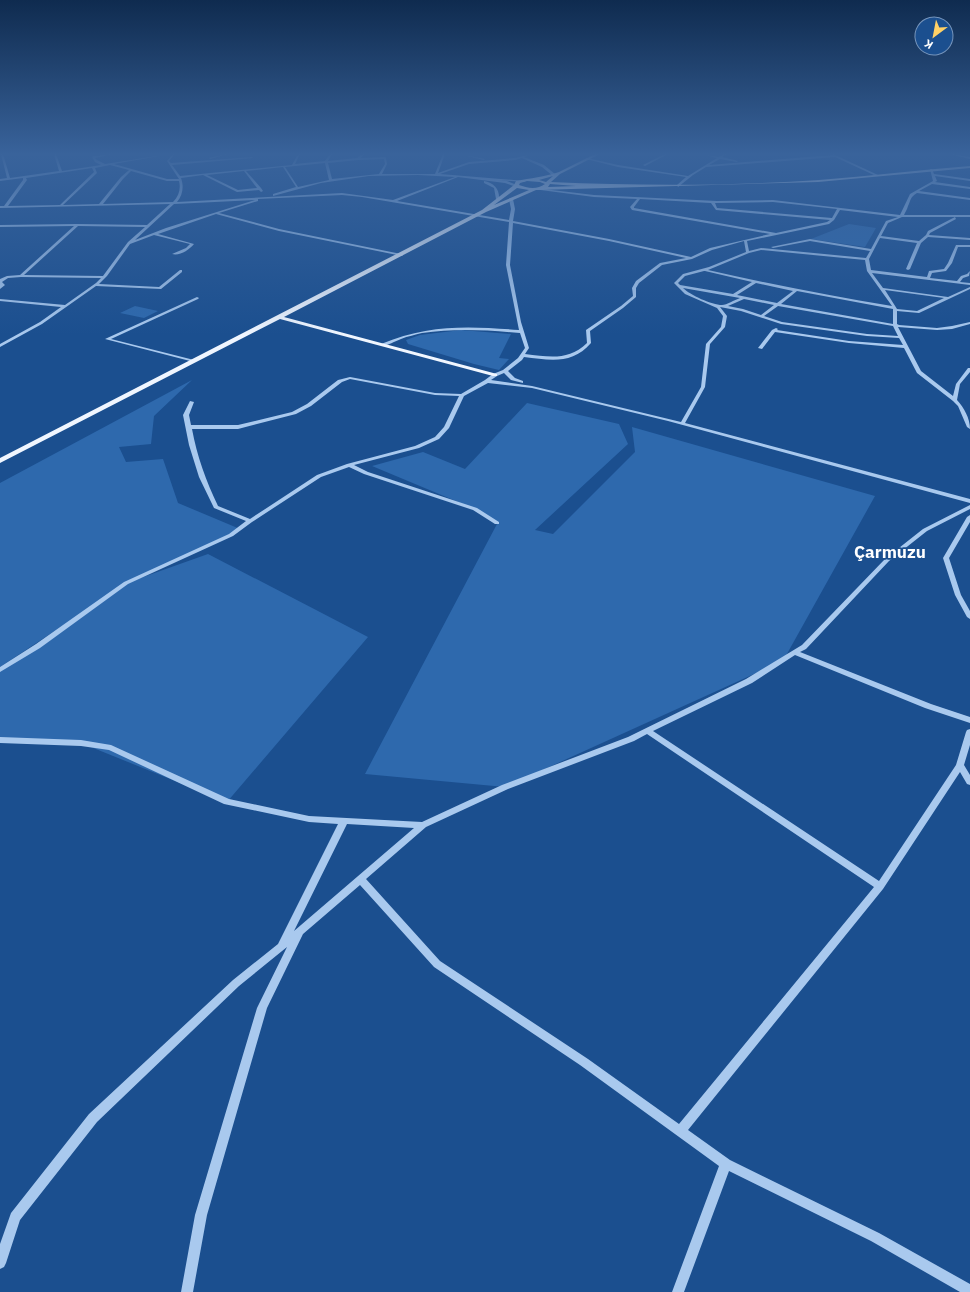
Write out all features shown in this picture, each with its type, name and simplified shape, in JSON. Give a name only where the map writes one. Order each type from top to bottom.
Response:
[{"type":"main road","points":[[0,461],[476,215]]},
{"type":"main road","points":[[279,317],[495,375]]},
{"type":"street","points":[[0,346],[41,323],[95,285],[129,243],[161,214]]},
{"type":"street","points":[[129,243],[213,214]]},
{"type":"street","points":[[222,214],[279,230],[401,255]]},
{"type":"street","points":[[472,214],[630,244],[691,258]]},
{"type":"street","points":[[190,426],[238,427],[294,413],[309,405],[340,381],[350,378],[435,394],[462,395],[495,375],[505,371],[522,355],[527,348],[522,332],[508,265],[512,214]]},
{"type":"street","points":[[664,214],[778,234]]},
{"type":"street","points":[[778,214],[833,219]]},
{"type":"street","points":[[522,355],[553,358],[571,357],[582,351],[588,343],[588,331],[635,296],[634,288],[637,282],[661,264],[691,258],[711,249],[745,240],[828,223],[836,214]]},
{"type":"street","points":[[889,214],[902,216],[970,216]]},
{"type":"street","points":[[902,216],[887,222],[878,237],[867,259],[870,271],[895,309],[895,324],[905,347],[920,372],[955,400],[960,406],[970,427]]},
{"type":"street","points":[[908,269],[920,242],[929,232],[957,217]]},
{"type":"street","points":[[21,276],[77,225]]},
{"type":"street","points":[[0,226],[148,226]]},
{"type":"street","points":[[155,234],[192,244],[187,249],[174,254]]},
{"type":"street","points":[[927,236],[970,239]]},
{"type":"street","points":[[878,237],[920,242]]},
{"type":"street","points":[[745,240],[748,252]]},
{"type":"street","points":[[768,249],[810,240],[872,250]]},
{"type":"street","points":[[928,279],[930,272],[945,270],[950,263],[957,246],[970,246]]},
{"type":"street","points":[[682,424],[703,387],[708,344],[723,327],[725,316],[718,307],[686,293],[678,286],[676,283],[684,275],[703,270],[748,252],[761,249],[867,259]]},
{"type":"street","points":[[703,270],[795,291],[918,312],[970,288]]},
{"type":"street","points":[[95,285],[160,288],[181,271]]},
{"type":"street","points":[[870,271],[970,284]]},
{"type":"street","points":[[958,282],[962,277],[968,275],[970,272]]},
{"type":"street","points":[[0,288],[3,285],[0,282],[7,277],[103,277]]},
{"type":"street","points":[[735,295],[755,282]]},
{"type":"street","points":[[678,286],[916,328],[949,328],[970,323]]},
{"type":"street","points":[[883,289],[950,298]]},
{"type":"street","points":[[762,316],[779,305],[795,291]]},
{"type":"street","points":[[723,306],[734,303],[746,297]]},
{"type":"street","points":[[192,361],[107,339],[197,298]]},
{"type":"street","points":[[0,300],[65,306]]},
{"type":"street","points":[[713,305],[742,310],[781,323],[901,337]]},
{"type":"street","points":[[760,348],[781,323]]},
{"type":"street","points":[[382,345],[396,338],[423,332],[465,328],[522,332]]},
{"type":"street","points":[[774,332],[849,342],[905,347]]},
{"type":"street","points":[[955,400],[958,384],[966,372],[970,369]]},
{"type":"street","points":[[505,371],[513,379],[532,387]]},
{"type":"street","points":[[487,381],[532,387],[682,424],[970,501]]},
{"type":"street","points":[[0,670],[38,646],[126,583],[231,535],[318,476],[350,465],[417,447],[437,438],[446,428],[462,395]]},
{"type":"street","points":[[192,402],[186,415],[190,426],[192,445],[204,483],[216,507],[250,521]]},
{"type":"street","points":[[350,465],[366,473],[475,509],[497,524]]},
{"type":"street","points":[[0,1263],[15,1217],[93,1118],[236,983],[300,931],[423,825],[505,787],[631,739],[749,681],[804,647],[887,560],[924,530],[970,507]]},
{"type":"street","points":[[970,517],[946,558],[958,595],[967,606],[970,617]]},
{"type":"street","points":[[796,653],[928,706],[970,720]]},
{"type":"street","points":[[647,731],[880,886]]},
{"type":"street","points":[[680,1131],[880,886],[960,765],[970,732]]},
{"type":"street","points":[[0,740],[81,742],[112,748],[226,802],[309,819],[423,825]]},
{"type":"street","points":[[960,765],[970,782]]},
{"type":"street","points":[[281,946],[344,821]]},
{"type":"street","points":[[360,879],[437,964],[584,1062],[726,1164],[875,1237],[970,1291]]},
{"type":"street","points":[[187,1292],[201,1216],[262,1008],[300,931]]},
{"type":"street","points":[[678,1292],[726,1164]]},
{"type":"shaded area","points":[[849,224],[876,228],[865,247],[811,239]]},
{"type":"shaded area","points":[[135,306],[158,311],[144,318],[120,313]]},
{"type":"shaded area","points":[[461,330],[511,334],[499,358],[509,359],[499,370],[408,344],[406,340],[420,335]]},
{"type":"shaded area","points":[[192,380],[154,416],[151,444],[119,447],[126,462],[163,459],[178,503],[240,529],[231,535],[132,581],[208,554],[368,637],[227,802],[81,743],[0,741],[0,670],[97,603],[0,667],[0,483]]},
{"type":"shaded area","points":[[527,403],[619,424],[628,444],[535,530],[553,534],[635,452],[632,427],[875,496],[783,661],[505,787],[365,774],[497,524],[475,509],[372,466],[423,452],[465,469]]},
{"type":"district","name":"Çarmuzu","points":[[890,552]]}]
